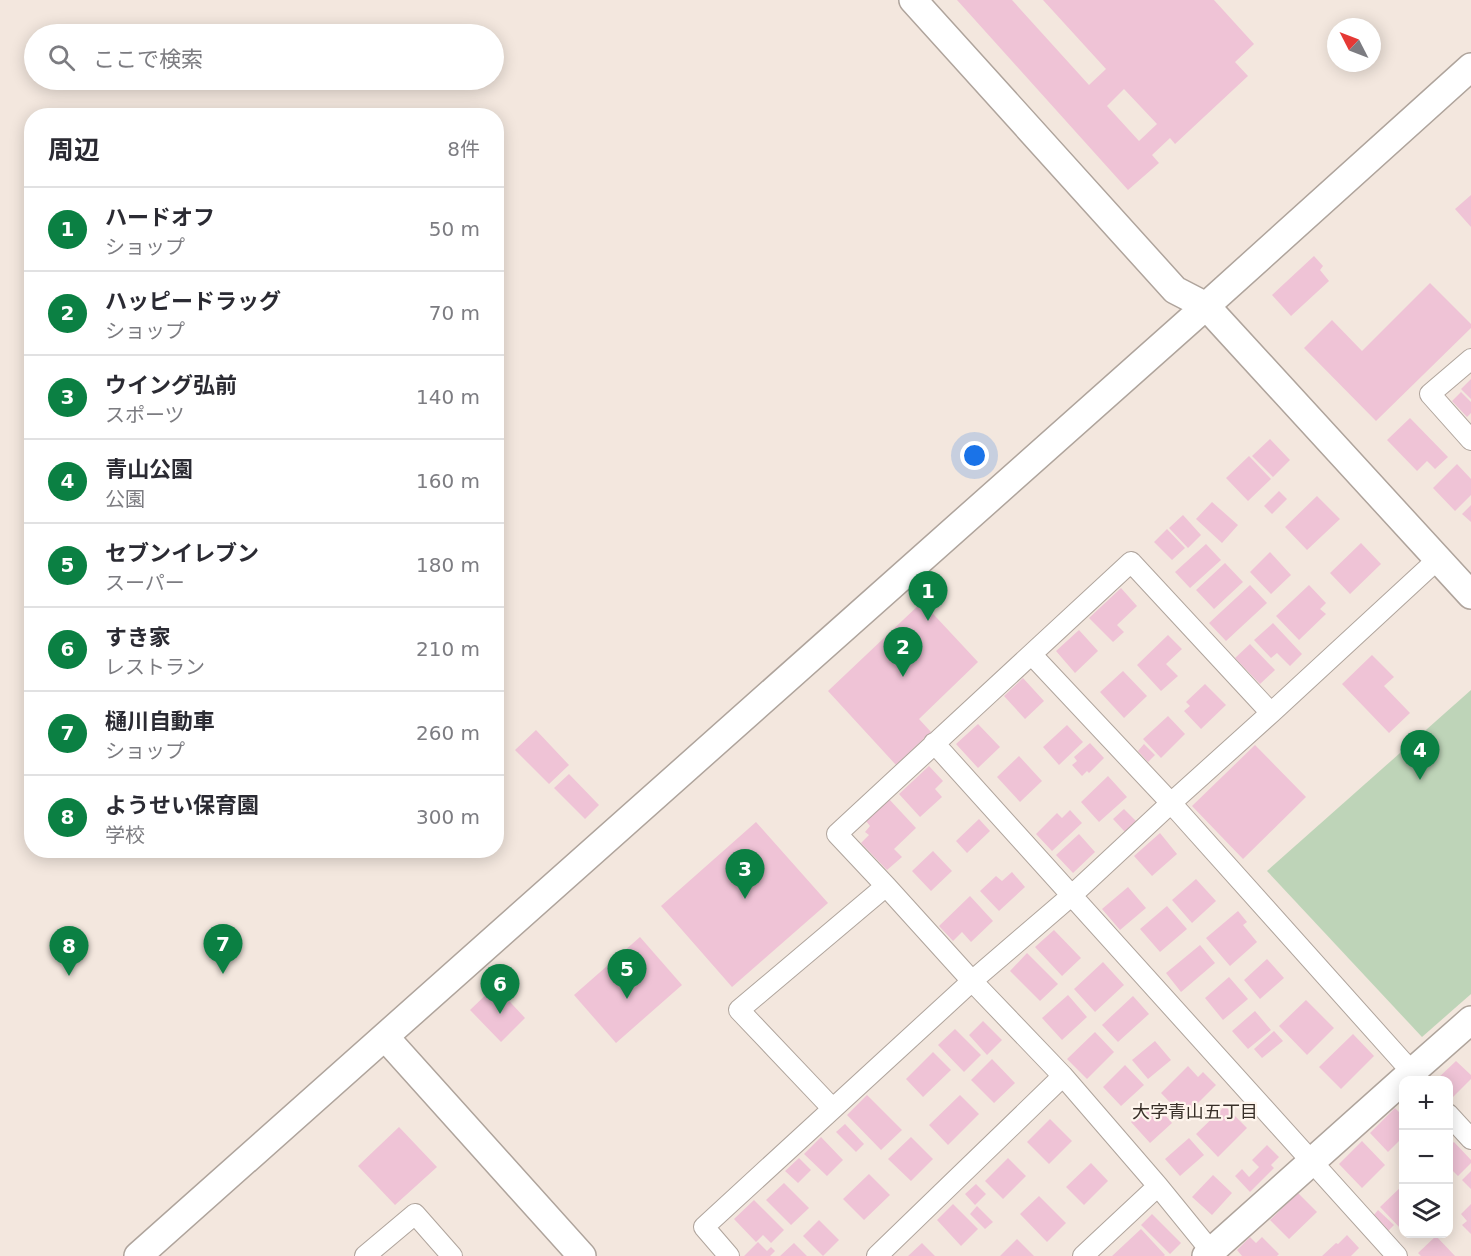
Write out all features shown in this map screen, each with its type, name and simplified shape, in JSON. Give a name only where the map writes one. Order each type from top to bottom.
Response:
[{"type":"street","points":[[913,0],[1174,290],[1206,306],[1471,595]]},
{"type":"street","points":[[138,1256],[1206,306],[1471,66]]},
{"type":"street","points":[[1471,359],[1430,394],[1471,440]]},
{"type":"street","points":[[729,1256],[704,1227],[972,981],[1071,896],[1438,559]]},
{"type":"street","points":[[1271,713],[1131,562],[837,834],[1063,1076],[1158,1186],[1211,1255],[1312,1162],[1399,1089]]},
{"type":"street","points":[[1032,654],[1171,803],[1415,1076],[1471,1020]]},
{"type":"street","points":[[934,743],[1397,1256]]},
{"type":"street","points":[[832,1108],[739,1010],[886,886]]},
{"type":"street","points":[[385,1037],[582,1256]]},
{"type":"street","points":[[877,1256],[1063,1076]]},
{"type":"street","points":[[1453,1119],[1471,1139]]},
{"type":"street","points":[[1083,1256],[1158,1186]]},
{"type":"street","points":[[364,1256],[415,1214],[452,1256]]},
{"type":"green space","points":[[1471,690],[1471,994],[1422,1037],[1267,871]]},
{"type":"building","points":[[957,0],[1012,0],[1089,85],[1106,69],[1043,0],[1214,0],[1254,44],[1235,62],[1248,76],[1175,144],[1170,138],[1152,155],[1159,163],[1128,190]],"holes":[[[1124,89],[1157,124],[1139,141],[1107,106]]]},
{"type":"building","points":[[1471,195],[1471,227],[1455,209]]},
{"type":"building","points":[[1314,256],[1323,266],[1320,270],[1329,281],[1291,316],[1272,295]]},
{"type":"building","points":[[1430,283],[1471,324],[1471,328],[1376,421],[1304,348],[1332,320],[1362,351]]},
{"type":"building","points":[[1471,379],[1471,399],[1461,389]]},
{"type":"building","points":[[1461,392],[1471,402],[1471,413],[1467,417],[1452,401]]},
{"type":"building","points":[[1410,418],[1448,457],[1435,469],[1427,461],[1417,471],[1387,440]]},
{"type":"building","points":[[1270,439],[1290,460],[1273,477],[1252,456]]},
{"type":"building","points":[[1249,456],[1271,479],[1248,501],[1226,478]]},
{"type":"building","points":[[1457,464],[1471,479],[1471,495],[1455,511],[1433,488]]},
{"type":"building","points":[[1279,491],[1287,499],[1272,514],[1264,506]]},
{"type":"building","points":[[1317,496],[1340,519],[1307,550],[1285,527]]},
{"type":"building","points":[[1212,502],[1238,525],[1222,543],[1196,519]]},
{"type":"building","points":[[1471,505],[1471,522],[1462,514]]},
{"type":"building","points":[[1183,515],[1201,535],[1188,548],[1169,528]]},
{"type":"building","points":[[1167,529],[1185,548],[1172,560],[1154,542]]},
{"type":"building","points":[[1361,543],[1381,564],[1350,594],[1330,573]]},
{"type":"building","points":[[1206,544],[1221,560],[1190,588],[1175,572]]},
{"type":"building","points":[[1270,552],[1291,575],[1271,594],[1250,572]]},
{"type":"building","points":[[1225,563],[1243,582],[1214,609],[1196,590]]},
{"type":"building","points":[[1250,585],[1267,603],[1226,641],[1209,623]]},
{"type":"building","points":[[1309,585],[1326,603],[1320,609],[1326,614],[1299,640],[1276,616]]},
{"type":"building","points":[[1121,588],[1137,606],[1117,625],[1124,632],[1113,642],[1089,618]]},
{"type":"building","points":[[922,602],[978,662],[919,719],[931,732],[896,765],[828,691]]},
{"type":"building","points":[[1273,623],[1302,654],[1290,666],[1277,653],[1271,658],[1254,640]]},
{"type":"building","points":[[1079,630],[1098,651],[1075,673],[1056,651]]},
{"type":"building","points":[[1168,635],[1182,649],[1166,664],[1178,676],[1161,691],[1137,665]]},
{"type":"building","points":[[1250,644],[1275,670],[1260,684],[1235,658]]},
{"type":"building","points":[[1372,655],[1394,677],[1384,686],[1410,713],[1389,733],[1342,684]]},
{"type":"building","points":[[1123,671],[1147,696],[1124,718],[1100,692]]},
{"type":"building","points":[[1023,678],[1044,701],[1025,719],[1004,696]]},
{"type":"building","points":[[1205,684],[1226,705],[1201,729],[1184,711],[1190,706],[1186,702]]},
{"type":"building","points":[[1168,716],[1185,734],[1161,758],[1143,739]]},
{"type":"building","points":[[978,724],[1000,747],[978,768],[956,744]]},
{"type":"building","points":[[1067,725],[1083,742],[1059,765],[1043,747]]},
{"type":"building","points":[[536,730],[569,765],[549,784],[515,750]]},
{"type":"building","points":[[1090,743],[1104,758],[1089,773],[1087,771],[1082,776],[1072,765],[1077,761],[1074,757]]},
{"type":"building","points":[[1144,744],[1155,755],[1148,762],[1138,751]]},
{"type":"building","points":[[1255,745],[1306,797],[1243,859],[1192,806]]},
{"type":"building","points":[[1019,756],[1042,781],[1020,802],[997,777]]},
{"type":"building","points":[[929,766],[943,781],[935,789],[942,797],[920,817],[899,794]]},
{"type":"building","points":[[569,774],[599,805],[585,819],[554,788]]},
{"type":"building","points":[[1108,776],[1127,797],[1099,822],[1081,802]]},
{"type":"building","points":[[889,799],[916,828],[894,849],[902,857],[887,870],[861,843],[869,835],[865,832],[870,826],[866,821]]},
{"type":"building","points":[[1124,809],[1136,821],[1125,832],[1113,819]]},
{"type":"building","points":[[1070,810],[1082,823],[1052,851],[1036,834],[1057,813],[1062,818]]},
{"type":"building","points":[[979,819],[990,831],[967,853],[956,841]]},
{"type":"building","points":[[756,822],[828,903],[732,987],[661,906]]},
{"type":"building","points":[[1160,833],[1177,854],[1152,876],[1134,856]]},
{"type":"building","points":[[1079,834],[1095,852],[1073,873],[1056,855]]},
{"type":"building","points":[[933,851],[952,871],[931,891],[912,871]]},
{"type":"building","points":[[1012,872],[1025,887],[999,911],[980,891],[996,876],[1002,881]]},
{"type":"building","points":[[1196,879],[1216,901],[1192,923],[1172,900]]},
{"type":"building","points":[[1128,887],[1146,908],[1120,930],[1102,909]]},
{"type":"building","points":[[970,896],[993,921],[971,942],[962,932],[953,941],[939,926]]},
{"type":"building","points":[[1167,906],[1187,929],[1160,952],[1140,929]]},
{"type":"building","points":[[1238,911],[1247,922],[1243,925],[1257,942],[1230,966],[1206,938]]},
{"type":"building","points":[[1054,930],[1081,958],[1062,976],[1035,947]]},
{"type":"building","points":[[640,937],[682,985],[616,1043],[574,995]]},
{"type":"building","points":[[1200,945],[1215,963],[1181,992],[1166,973]]},
{"type":"building","points":[[1027,953],[1058,984],[1040,1001],[1010,971]]},
{"type":"building","points":[[1267,959],[1284,978],[1260,999],[1244,980]]},
{"type":"building","points":[[1103,962],[1124,985],[1095,1012],[1074,989]]},
{"type":"building","points":[[1229,977],[1248,999],[1223,1020],[1205,998]]},
{"type":"building","points":[[495,986],[525,1018],[501,1042],[470,1010]]},
{"type":"building","points":[[1068,995],[1087,1017],[1062,1040],[1042,1018]]},
{"type":"building","points":[[1133,996],[1149,1014],[1118,1042],[1102,1025]]},
{"type":"building","points":[[1306,1000],[1334,1028],[1307,1055],[1279,1026]]},
{"type":"building","points":[[1255,1011],[1271,1030],[1248,1049],[1232,1031]]},
{"type":"building","points":[[983,1021],[1002,1040],[987,1055],[969,1035]]},
{"type":"building","points":[[955,1029],[981,1055],[964,1072],[938,1045]]},
{"type":"building","points":[[1274,1031],[1283,1041],[1262,1058],[1254,1049]]},
{"type":"building","points":[[1095,1032],[1114,1052],[1087,1079],[1067,1059]]},
{"type":"building","points":[[1353,1034],[1374,1056],[1341,1089],[1319,1067]]},
{"type":"building","points":[[1155,1041],[1171,1060],[1148,1079],[1132,1060]]},
{"type":"building","points":[[933,1052],[951,1070],[923,1097],[906,1079]]},
{"type":"building","points":[[992,1059],[1015,1083],[994,1103],[971,1080]]},
{"type":"building","points":[[1456,1061],[1471,1075],[1471,1079],[1453,1097],[1453,1076],[1440,1076]]},
{"type":"building","points":[[1125,1065],[1144,1085],[1121,1106],[1103,1087]]},
{"type":"building","points":[[1188,1066],[1198,1077],[1203,1072],[1216,1085],[1184,1117],[1161,1093]]},
{"type":"building","points":[[867,1095],[902,1130],[881,1150],[847,1115]]},
{"type":"building","points":[[960,1095],[979,1114],[948,1145],[929,1125]]},
{"type":"building","points":[[1154,1102],[1172,1123],[1150,1143],[1131,1122]]},
{"type":"building","points":[[1225,1106],[1247,1128],[1218,1157],[1196,1134]]},
{"type":"building","points":[[1395,1108],[1399,1112],[1399,1141],[1388,1152],[1370,1133]]},
{"type":"building","points":[[1050,1119],[1072,1141],[1049,1164],[1027,1142]]},
{"type":"building","points":[[845,1124],[864,1144],[856,1152],[836,1132]]},
{"type":"building","points":[[399,1127],[437,1167],[395,1205],[358,1166]]},
{"type":"building","points":[[821,1137],[843,1160],[827,1176],[804,1154]]},
{"type":"building","points":[[911,1137],[933,1159],[911,1181],[888,1159]]},
{"type":"building","points":[[1189,1138],[1204,1155],[1180,1176],[1165,1159]]},
{"type":"building","points":[[1362,1141],[1385,1165],[1362,1188],[1339,1164]]},
{"type":"building","points":[[1453,1143],[1471,1160],[1471,1163],[1458,1176],[1453,1171]]},
{"type":"building","points":[[1267,1145],[1279,1157],[1271,1165],[1274,1168],[1250,1192],[1235,1176],[1242,1169],[1249,1177],[1259,1167],[1252,1160]]},
{"type":"building","points":[[799,1158],[811,1170],[798,1183],[785,1171]]},
{"type":"building","points":[[1008,1158],[1026,1176],[1003,1199],[985,1181]]},
{"type":"building","points":[[1091,1163],[1108,1181],[1084,1205],[1066,1187]]},
{"type":"building","points":[[1471,1171],[1471,1189],[1462,1180]]},
{"type":"building","points":[[869,1174],[890,1195],[864,1220],[843,1199]]},
{"type":"building","points":[[1213,1175],[1232,1193],[1212,1215],[1192,1197]]},
{"type":"building","points":[[784,1183],[809,1208],[791,1225],[766,1200]]},
{"type":"building","points":[[976,1184],[986,1194],[975,1205],[965,1194]]},
{"type":"building","points":[[1399,1189],[1399,1227],[1380,1207]]},
{"type":"building","points":[[1298,1193],[1317,1212],[1289,1239],[1270,1220]]},
{"type":"building","points":[[1039,1196],[1066,1223],[1047,1242],[1020,1214]]},
{"type":"building","points":[[754,1200],[784,1230],[771,1243],[763,1235],[756,1242],[734,1219]]},
{"type":"building","points":[[953,1204],[978,1229],[961,1246],[937,1220]]},
{"type":"building","points":[[1471,1204],[1471,1234],[1462,1225],[1467,1221],[1461,1214]]},
{"type":"building","points":[[977,1206],[993,1222],[985,1229],[970,1214]]},
{"type":"building","points":[[1378,1210],[1394,1225],[1388,1231],[1373,1216]]},
{"type":"building","points":[[1152,1214],[1181,1243],[1170,1254],[1141,1225]]},
{"type":"building","points":[[819,1220],[839,1240],[823,1256],[803,1236]]},
{"type":"building","points":[[1141,1229],[1164,1256],[1112,1256]]},
{"type":"building","points":[[1347,1235],[1359,1248],[1351,1256],[1322,1256],[1336,1243],[1338,1244]]},
{"type":"building","points":[[1250,1237],[1256,1243],[1262,1237],[1279,1254],[1277,1256],[1242,1256],[1237,1250]]},
{"type":"building","points":[[1434,1238],[1438,1238],[1455,1256],[1421,1256],[1418,1253]]},
{"type":"building","points":[[1017,1239],[1034,1256],[1000,1256]]},
{"type":"building","points":[[758,1242],[767,1251],[771,1247],[775,1251],[770,1256],[744,1256]]},
{"type":"building","points":[[794,1243],[807,1256],[780,1256]]},
{"type":"building","points":[[922,1243],[935,1256],[908,1256]]},
{"type":"place","name":"ハードオフ","points":[[928,621]]},
{"type":"place","name":"ハッピードラッグ","points":[[903,677]]},
{"type":"place","name":"青山公園","points":[[1420,780]]},
{"type":"place","name":"ウイング弘前","points":[[745,899]]},
{"type":"place","name":"樋川自動車","points":[[223,974]]},
{"type":"place","name":"ようせい保育園","points":[[69,976]]},
{"type":"place","name":"セブンイレブン","points":[[627,999]]},
{"type":"place","name":"すき家","points":[[500,1014]]},
{"type":"district","name":"大字青山五丁目","points":[[1195,1112]]}]
